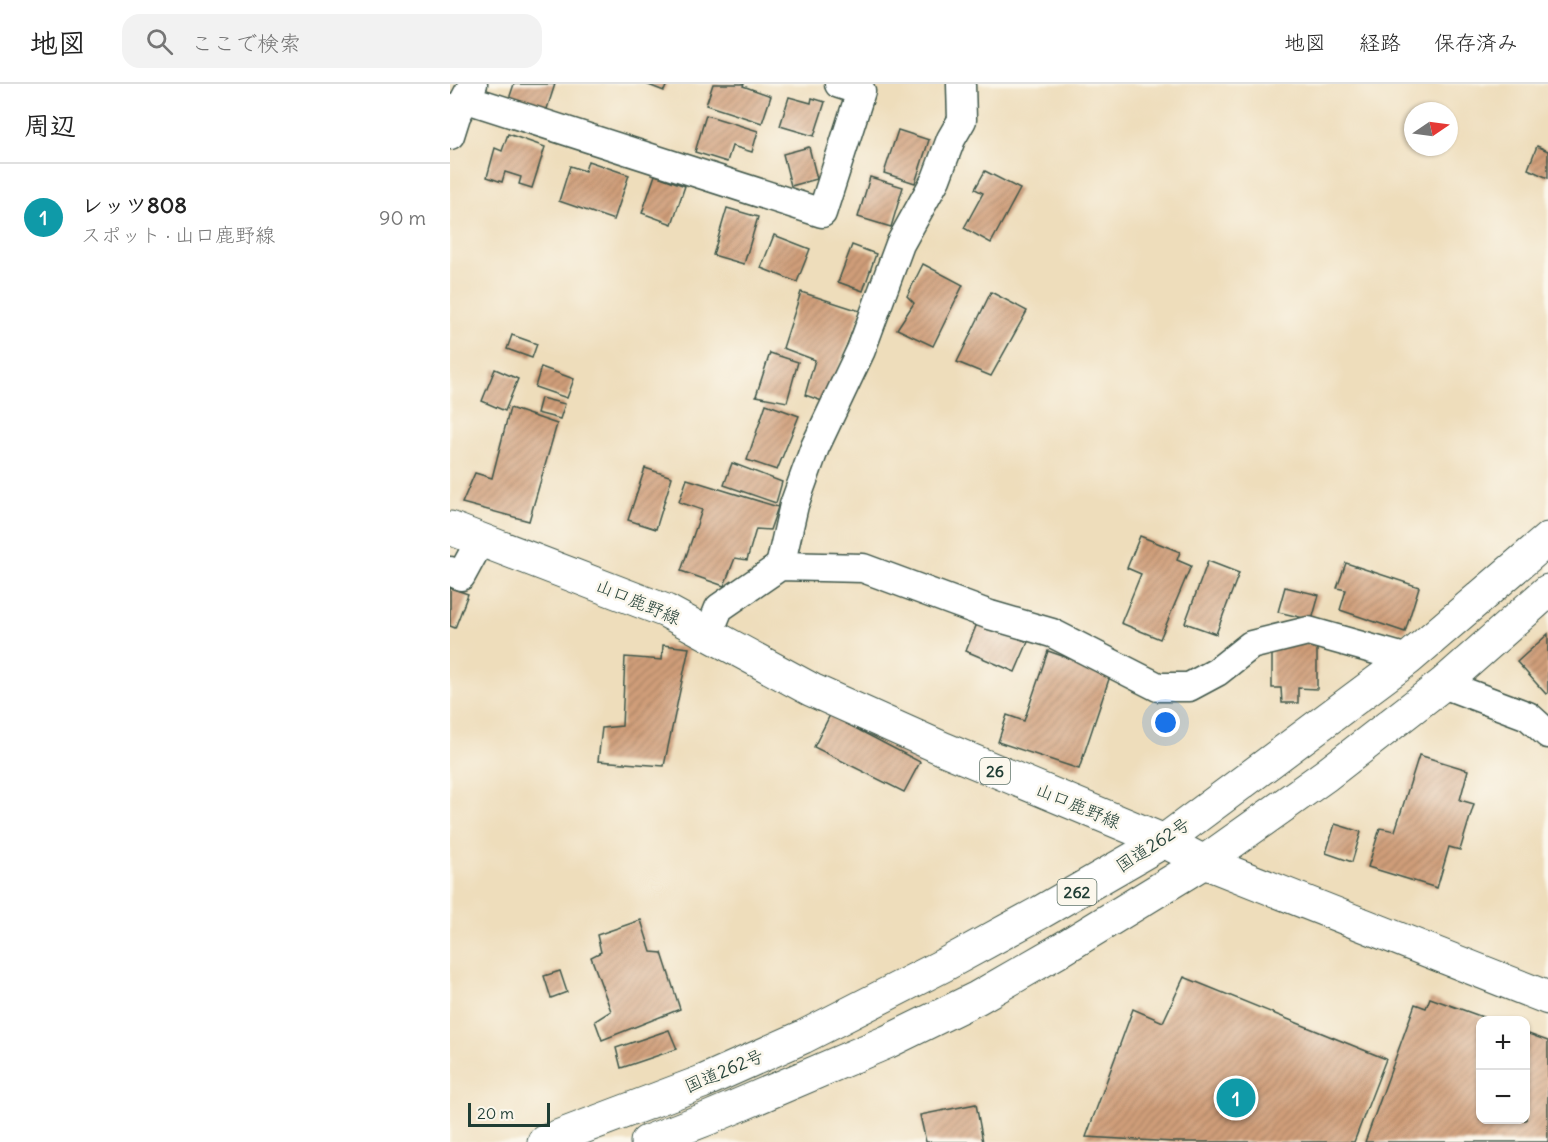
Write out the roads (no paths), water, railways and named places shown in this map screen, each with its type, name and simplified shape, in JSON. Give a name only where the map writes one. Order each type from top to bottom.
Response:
[{"type":"main road","name":"山口鹿野線","points":[[450,528],[666,611],[812,690],[944,749],[1164,842],[1204,862],[1548,998]]},
{"type":"main road","name":"国道262号","points":[[544,1142],[702,1082],[803,1037],[1012,928],[1164,842],[1408,659],[1548,539]]},
{"type":"main road","name":"国道262号","points":[[647,1142],[887,1042],[977,998],[1057,952],[1204,862],[1326,775],[1443,684],[1548,591]]},
{"type":"street","points":[[780,566],[794,505],[815,447],[861,350],[900,244],[936,179],[951,140],[962,120],[961,84]]},
{"type":"street","points":[[459,109],[822,213],[854,86]]},
{"type":"street","points":[[450,571],[461,576],[480,541]]},
{"type":"street","points":[[708,635],[719,608],[780,566],[863,567],[990,615],[1052,633],[1158,687],[1189,687],[1217,672],[1251,645],[1308,631],[1408,659]]},
{"type":"street","points":[[1443,684],[1528,716],[1548,734]]},
{"type":"place","name":"レッツ808","points":[[1236,1098]]}]
